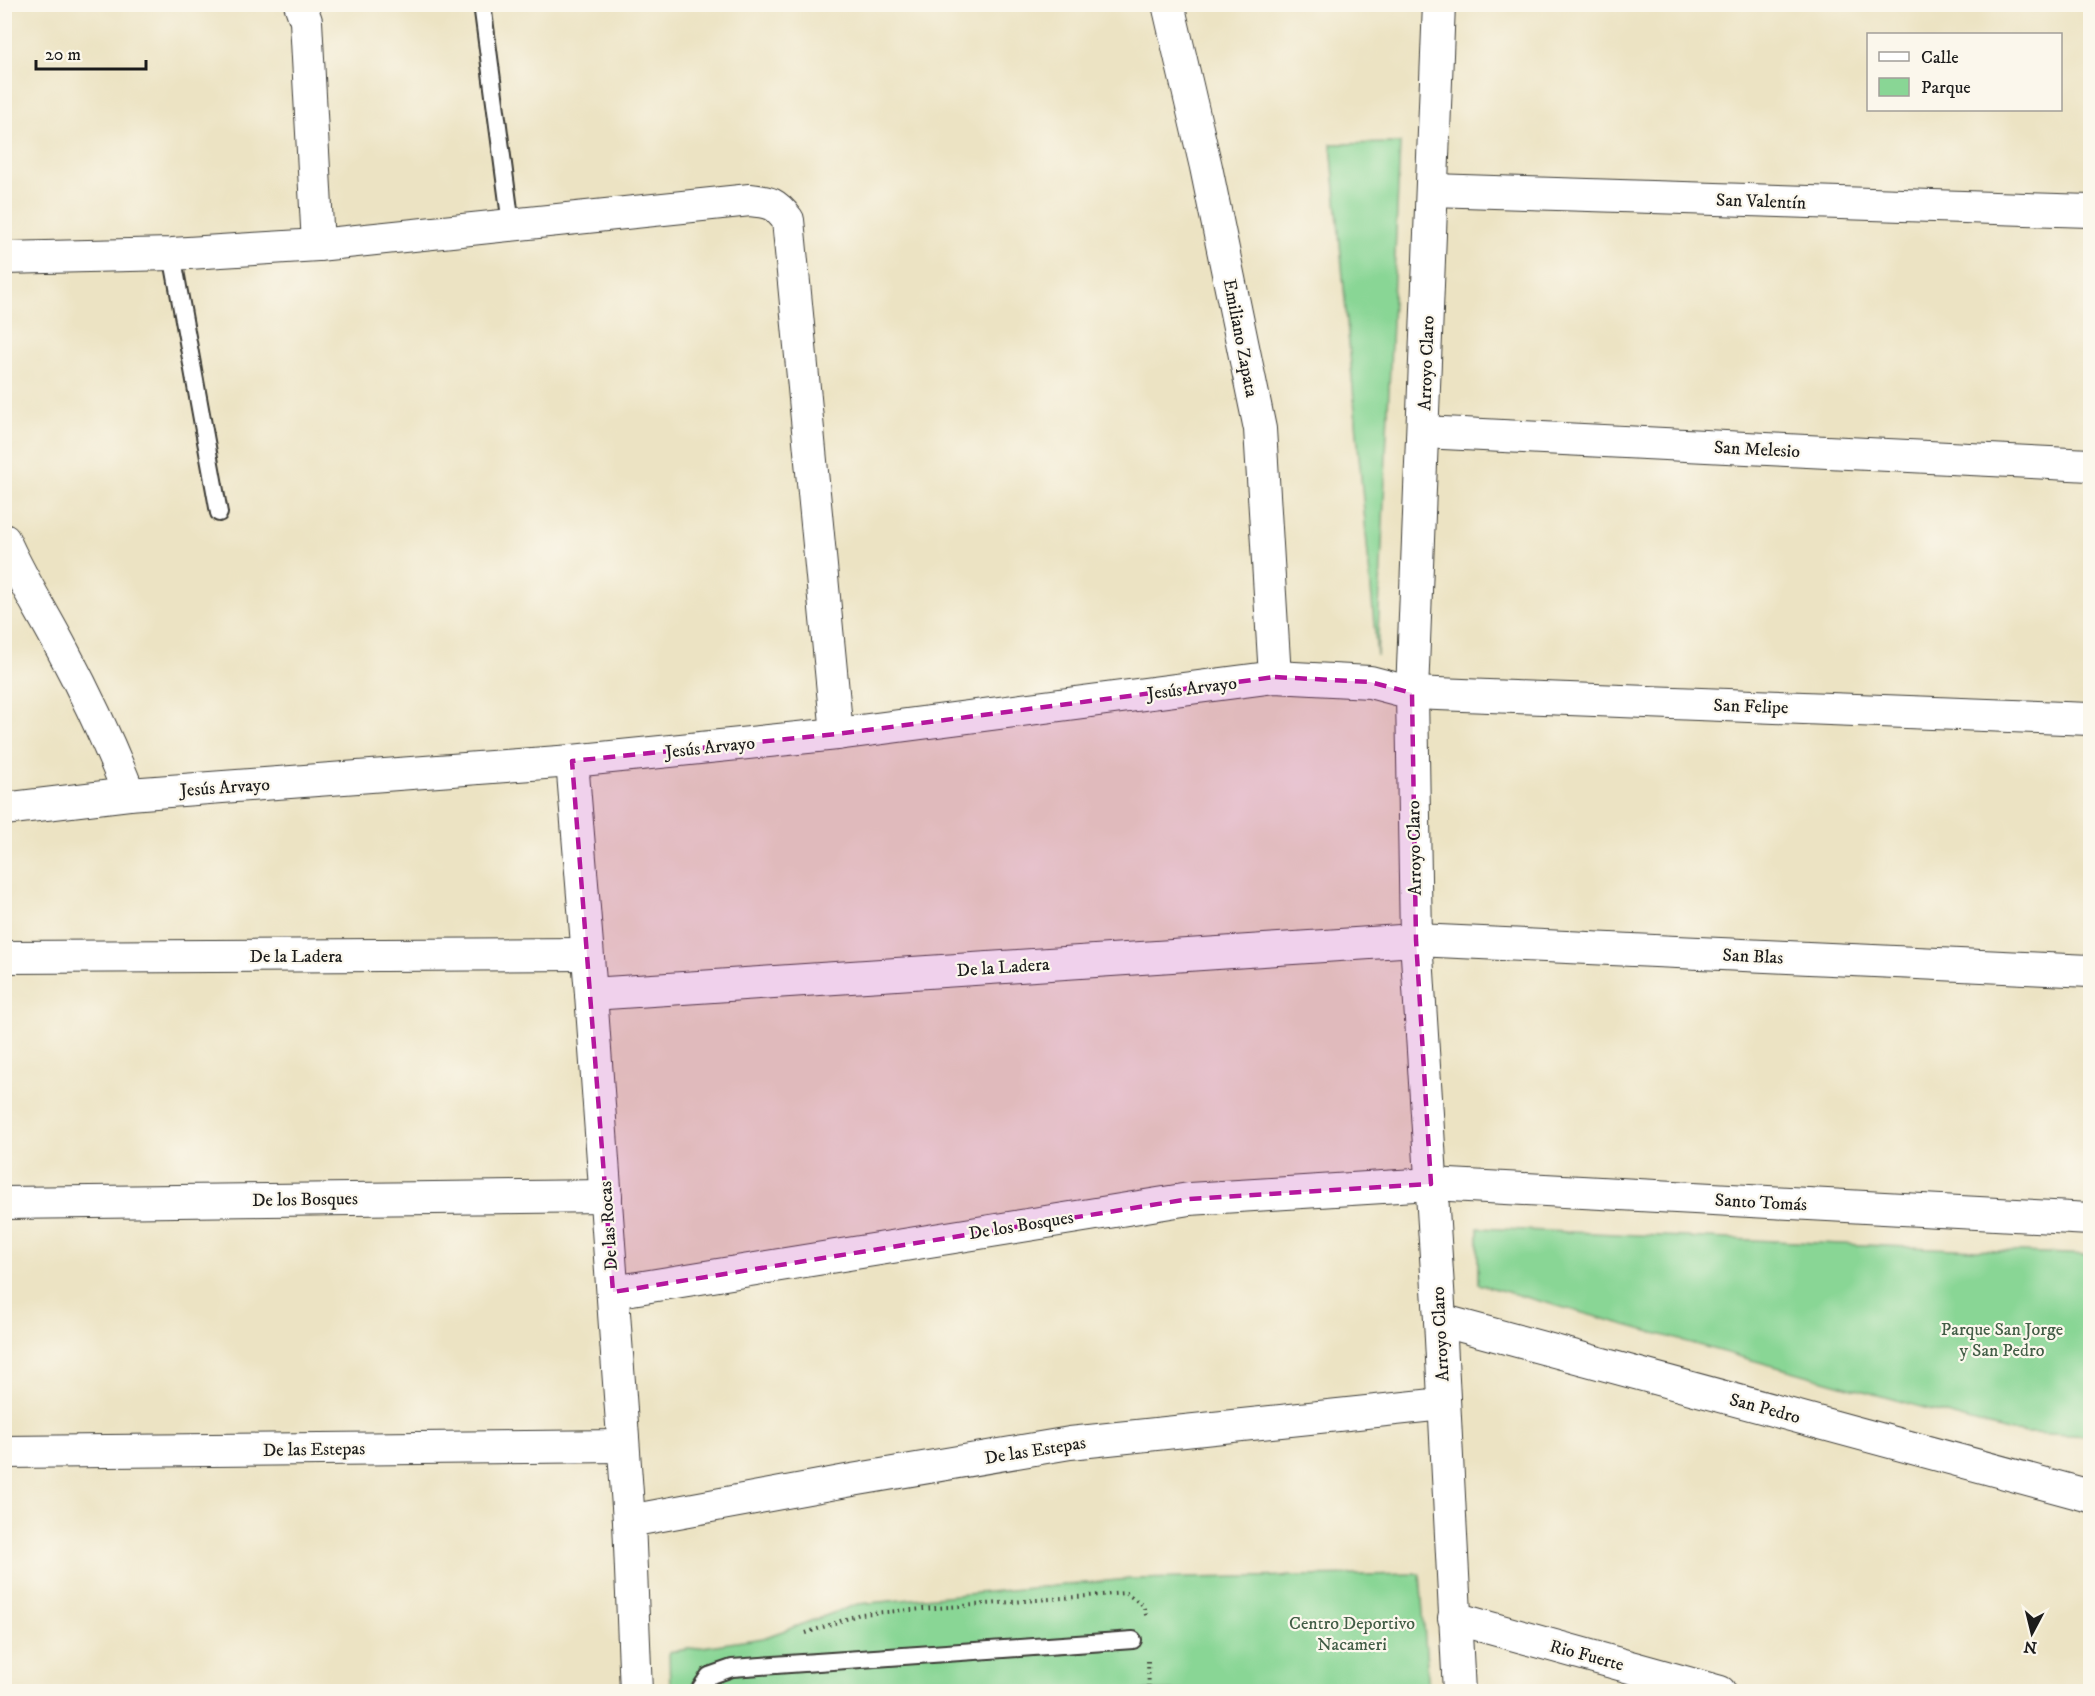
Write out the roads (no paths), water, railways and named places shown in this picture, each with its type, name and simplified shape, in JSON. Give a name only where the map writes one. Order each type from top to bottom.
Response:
[{"type":"street","points":[[300,4],[306,21],[318,245]]},
{"type":"street","name":"Emiliano Zapata","points":[[1168,4],[1206,167],[1260,429],[1275,677]]},
{"type":"street","name":"Arroyo Claro","points":[[1439,4],[1412,693],[1416,940],[1440,1320],[1459,1692]]},
{"type":"street","name":"San Valentín","points":[[1432,190],[2091,211]]},
{"type":"street","points":[[4,258],[172,254],[318,245],[750,200],[768,202],[779,208],[788,220],[837,734]]},
{"type":"street","name":"San Melesio","points":[[1423,432],[2091,465]]},
{"type":"street","points":[[4,540],[103,729],[129,794]]},
{"type":"street","name":"Jesús Arvayo","points":[[4,809],[129,794],[572,761],[837,734],[1275,677],[1370,682],[1412,693]]},
{"type":"street","name":"San Felipe","points":[[1412,693],[2091,719]]},
{"type":"street","name":"De las Rocas","points":[[572,761],[629,1521],[636,1692]]},
{"type":"street","name":"San Blas","points":[[1416,940],[2091,971]]},
{"type":"street","name":"De la Ladera","points":[[591,994],[1416,940]]},
{"type":"street","name":"De la Ladera","points":[[4,957],[587,954]]},
{"type":"street","name":"Santo Tomás","points":[[1431,1184],[2091,1219]]},
{"type":"street","name":"De los Bosques","points":[[613,1292],[1189,1198],[1431,1184]]},
{"type":"street","name":"De los Bosques","points":[[4,1203],[606,1196]]},
{"type":"street","name":"San Pedro","points":[[1440,1320],[2091,1496]]},
{"type":"street","name":"De las Estepas","points":[[629,1521],[1070,1443],[1443,1404]]},
{"type":"street","name":"De las Estepas","points":[[4,1452],[623,1446]]},
{"type":"street","name":"Rio Fuerte","points":[[1454,1618],[1720,1692]]},
{"type":"lane","points":[[482,4],[511,225]]},
{"type":"lane","points":[[172,254],[219,513]]},
{"type":"lane","points":[[698,1692],[709,1676],[732,1668],[1134,1640]]},
{"type":"park label","name":"Parque San Jorge y San Pedro","points":[[2002,1339]]},
{"type":"park label","name":"Centro Deportivo Nacameri","points":[[1352,1633]]}]
